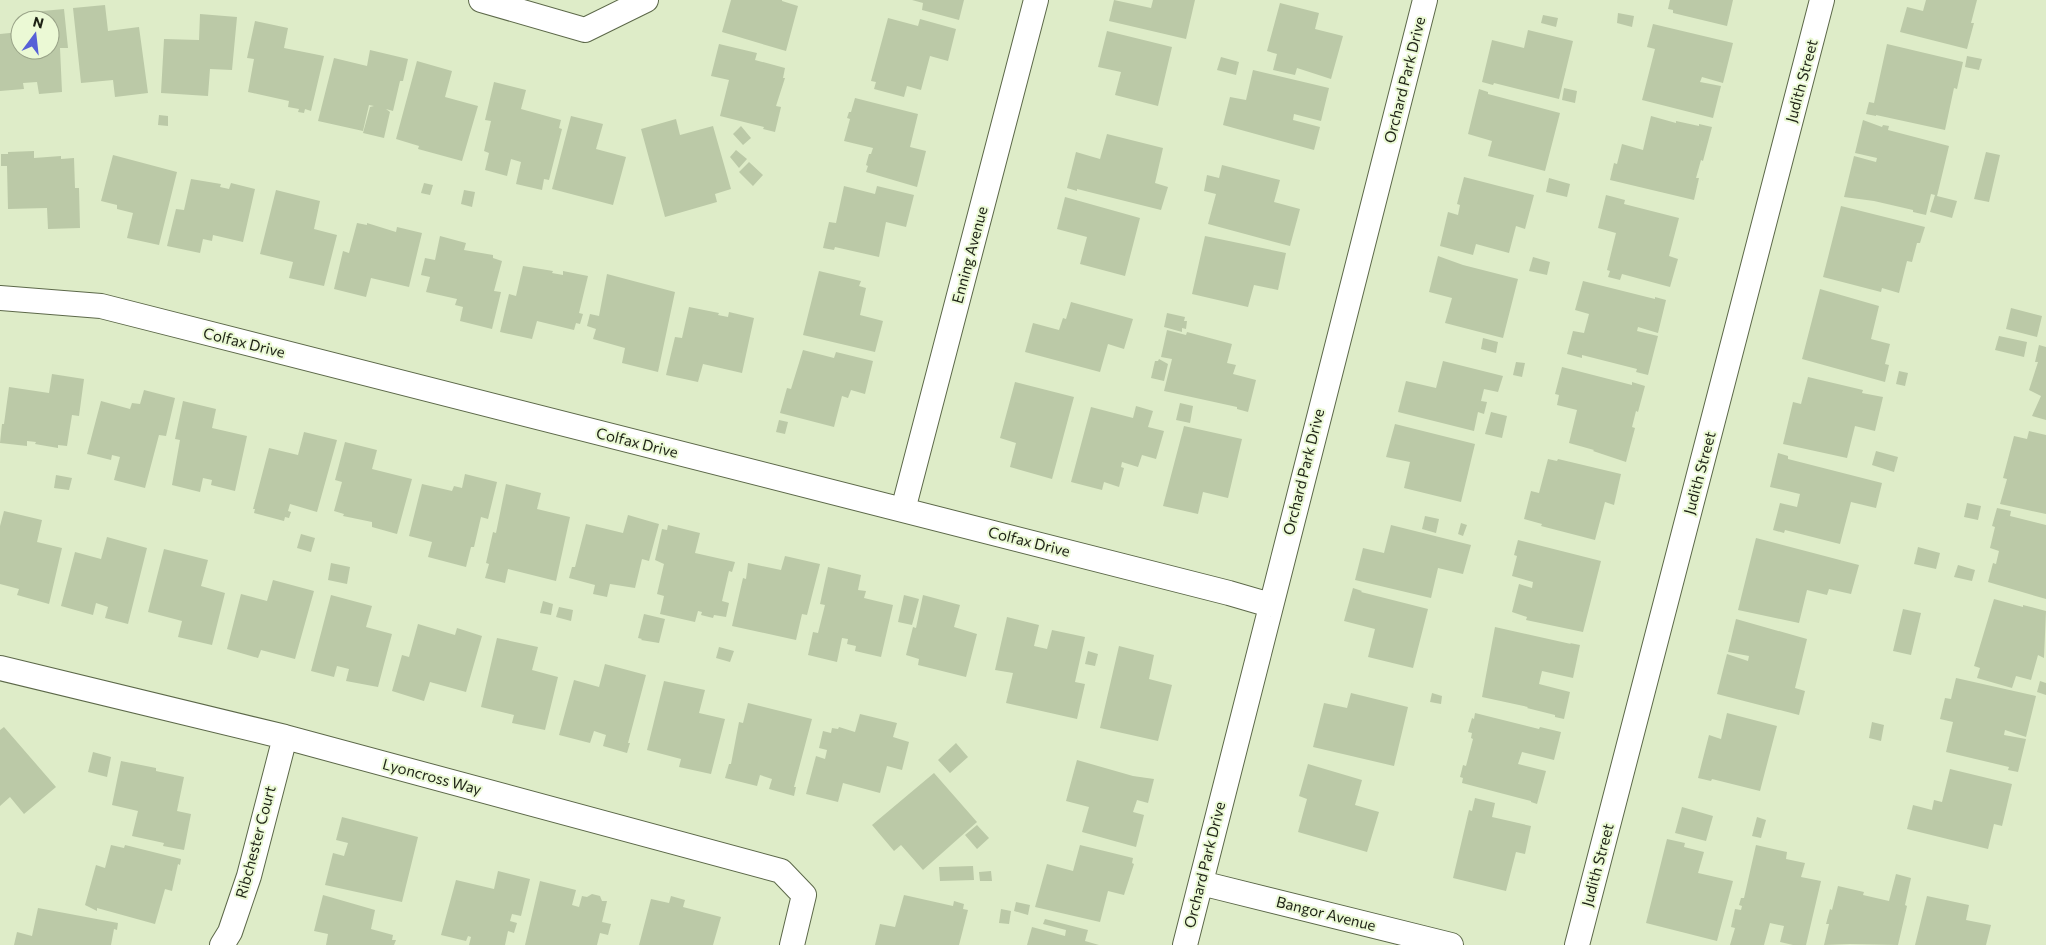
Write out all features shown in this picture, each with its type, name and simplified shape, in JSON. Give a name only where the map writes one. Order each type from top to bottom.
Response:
[{"type":"street","points":[[481,0],[585,30],[646,0]]},
{"type":"street","name":"Enning Avenue","points":[[903,510],[1036,0]]},
{"type":"street","name":"Orchard Park Drive","points":[[1185,945],[1425,0]]},
{"type":"street","name":"Judith Street","points":[[1577,945],[1822,0]]},
{"type":"street","name":"Colfax Drive","points":[[0,298],[101,306],[1219,590],[1270,605]]},
{"type":"street","name":"Lyoncross Way","points":[[0,668],[284,737],[781,870],[804,895],[792,945]]},
{"type":"street","name":"Ribchester Court","points":[[222,945],[230,932],[249,876],[284,737]]},
{"type":"street","name":"Bangor Avenue","points":[[1201,883],[1451,945]]},
{"type":"building","points":[[731,0],[782,0],[798,6],[786,51],[722,32]]},
{"type":"building","points":[[912,0],[964,0],[959,20],[922,10],[923,3]]},
{"type":"building","points":[[1114,0],[1151,8],[1153,0],[1195,0],[1186,39],[1109,21]]},
{"type":"building","points":[[1670,0],[1733,0],[1727,26],[1673,13],[1673,10],[1668,9]]},
{"type":"building","points":[[1926,0],[1977,0],[1971,23],[1974,23],[1967,49],[1900,32],[1907,7],[1923,11]]},
{"type":"building","points":[[1280,3],[1319,13],[1315,29],[1343,36],[1331,79],[1297,68],[1295,75],[1273,70],[1277,54],[1267,51]]},
{"type":"building","points":[[105,5],[108,31],[139,27],[148,93],[115,97],[113,80],[81,83],[73,8]]},
{"type":"building","points":[[64,9],[68,48],[60,48],[60,10],[53,10]]},
{"type":"building","points":[[1618,13],[1634,16],[1632,27],[1617,23]]},
{"type":"building","points":[[200,14],[237,17],[232,70],[210,69],[208,96],[161,93],[164,39],[199,40]]},
{"type":"building","points":[[1543,15],[1558,18],[1556,27],[1541,23]]},
{"type":"building","points":[[888,18],[918,26],[920,19],[956,29],[948,61],[930,56],[921,90],[907,86],[904,97],[874,89],[876,82],[871,81]]},
{"type":"building","points":[[255,21],[288,28],[284,48],[324,56],[311,111],[305,109],[304,113],[298,112],[299,109],[288,107],[289,101],[248,92],[254,59],[247,58]]},
{"type":"building","points":[[1653,24],[1733,43],[1723,83],[1702,77],[1700,82],[1721,86],[1713,118],[1642,100],[1655,49],[1647,47]]},
{"type":"building","points":[[1528,30],[1573,41],[1559,99],[1494,83],[1493,85],[1482,82],[1492,40],[1524,48]]},
{"type":"building","points":[[1107,31],[1172,47],[1158,106],[1115,95],[1121,72],[1098,67]]},
{"type":"building","points":[[10,33],[10,60],[60,60],[60,48],[62,92],[39,94],[37,82],[23,83],[24,89],[0,91],[0,34]]},
{"type":"building","points":[[719,44],[757,53],[755,60],[785,68],[783,78],[785,78],[776,106],[781,107],[775,132],[763,129],[764,127],[720,116],[729,80],[711,76]]},
{"type":"building","points":[[1887,44],[1963,62],[1957,89],[1954,88],[1945,130],[1866,114],[1869,102],[1874,103]]},
{"type":"building","points":[[370,50],[408,59],[403,81],[400,81],[393,111],[386,109],[390,112],[384,138],[363,133],[370,107],[374,106],[369,105],[363,131],[318,121],[334,58],[367,66]]},
{"type":"building","points":[[1967,56],[1982,59],[1979,70],[1965,67]]},
{"type":"building","points":[[1221,57],[1239,62],[1236,75],[1217,70]]},
{"type":"building","points":[[417,61],[452,71],[445,97],[478,106],[462,161],[418,149],[419,146],[396,139]]},
{"type":"building","points":[[1253,70],[1329,88],[1321,121],[1294,114],[1293,120],[1320,127],[1314,150],[1223,125],[1230,97],[1246,100]]},
{"type":"building","points":[[494,82],[526,90],[521,109],[561,120],[559,128],[562,129],[549,180],[544,179],[542,190],[516,184],[521,162],[511,159],[507,176],[485,170],[489,153],[484,151],[491,121],[485,120]]},
{"type":"building","points":[[1564,88],[1577,91],[1575,103],[1562,100]]},
{"type":"building","points":[[1479,89],[1488,92],[1488,94],[1560,113],[1545,171],[1488,156],[1492,141],[1468,134]]},
{"type":"building","points":[[855,98],[918,114],[910,147],[926,151],[917,187],[866,172],[869,154],[871,154],[873,148],[844,141],[850,119],[847,118]]},
{"type":"building","points":[[159,115],[168,116],[168,126],[158,125]]},
{"type":"building","points":[[571,116],[603,124],[596,149],[626,157],[613,205],[552,189]]},
{"type":"building","points":[[1651,116],[1676,123],[1676,121],[1712,127],[1703,161],[1701,160],[1696,178],[1699,178],[1694,200],[1610,180],[1614,163],[1617,164],[1622,144],[1643,150]]},
{"type":"building","points":[[676,119],[680,135],[713,126],[731,189],[715,194],[717,202],[665,217],[641,129]]},
{"type":"building","points":[[1863,120],[1882,127],[1883,125],[1889,126],[1888,130],[1949,146],[1937,196],[1957,201],[1952,218],[1930,212],[1935,195],[1931,194],[1926,215],[1874,201],[1844,197],[1854,156],[1876,162],[1877,158],[1855,153]]},
{"type":"building","points":[[741,126],[751,138],[743,145],[733,134]]},
{"type":"building","points":[[1107,134],[1163,148],[1155,183],[1168,187],[1161,210],[1067,188],[1076,152],[1100,159]]},
{"type":"building","points":[[736,150],[747,159],[739,168],[730,157]]},
{"type":"building","points":[[34,151],[34,158],[61,156],[61,159],[74,158],[75,188],[79,188],[80,228],[48,229],[47,208],[8,209],[7,166],[1,166],[1,154]]},
{"type":"building","points":[[1986,152],[2000,155],[1989,202],[1974,199]]},
{"type":"building","points":[[113,155],[177,172],[159,245],[127,238],[133,213],[117,209],[117,205],[101,201]]},
{"type":"building","points":[[749,162],[763,175],[753,186],[739,172]]},
{"type":"building","points":[[1222,165],[1280,180],[1274,202],[1300,209],[1290,246],[1208,224],[1216,194],[1204,191],[1207,175],[1219,178]]},
{"type":"building","points":[[1464,177],[1534,195],[1525,229],[1516,226],[1509,253],[1476,244],[1473,255],[1440,246],[1448,212],[1458,215],[1460,205],[1457,204]]},
{"type":"building","points":[[1549,178],[1570,184],[1567,197],[1546,192]]},
{"type":"building","points":[[191,179],[221,184],[220,187],[229,189],[231,183],[255,189],[243,242],[213,235],[212,241],[203,239],[200,253],[167,246],[176,209],[184,210]]},
{"type":"building","points":[[424,183],[433,185],[430,195],[421,193]]},
{"type":"building","points":[[844,186],[875,194],[877,186],[914,195],[906,227],[886,222],[879,257],[835,247],[834,250],[823,248],[829,222],[836,223]]},
{"type":"building","points":[[276,190],[320,201],[314,229],[337,235],[324,286],[289,278],[293,262],[260,254]]},
{"type":"building","points":[[464,190],[475,192],[472,207],[461,204]]},
{"type":"building","points":[[1606,195],[1625,200],[1624,204],[1679,218],[1669,256],[1678,259],[1670,287],[1622,274],[1620,280],[1608,277],[1610,271],[1607,270],[1616,233],[1598,228]]},
{"type":"building","points":[[1065,197],[1140,218],[1125,276],[1080,264],[1087,237],[1057,229]]},
{"type":"building","points":[[1841,206],[1925,227],[1920,243],[1917,243],[1912,262],[1907,261],[1899,293],[1882,288],[1881,292],[1823,277]]},
{"type":"building","points":[[357,223],[367,225],[367,223],[396,232],[397,227],[422,233],[409,287],[371,278],[366,297],[334,289],[343,251],[349,253]]},
{"type":"building","points":[[440,236],[466,243],[464,250],[493,255],[493,258],[502,261],[494,291],[501,292],[492,329],[460,321],[463,307],[455,305],[457,299],[426,292],[430,277],[421,275],[425,258],[435,260]]},
{"type":"building","points":[[1205,236],[1286,253],[1278,290],[1254,285],[1248,307],[1192,294]]},
{"type":"building","points":[[1438,256],[1463,265],[1518,279],[1503,338],[1445,323],[1452,298],[1429,292]]},
{"type":"building","points":[[1533,257],[1550,262],[1547,275],[1529,271]]},
{"type":"building","points":[[523,266],[553,271],[552,273],[563,275],[563,271],[588,276],[579,313],[583,314],[580,324],[576,323],[574,330],[537,321],[532,339],[500,332],[509,294],[516,296]]},
{"type":"building","points":[[819,271],[861,281],[859,286],[866,288],[860,315],[883,321],[875,352],[803,335]]},
{"type":"building","points":[[607,274],[675,292],[658,372],[622,363],[625,348],[593,339],[596,329],[587,326],[590,314],[599,316]]},
{"type":"building","points":[[1583,281],[1666,300],[1658,333],[1638,327],[1637,331],[1658,336],[1648,375],[1636,372],[1637,369],[1582,355],[1582,358],[1567,354],[1573,331],[1584,333],[1589,314],[1575,310]]},
{"type":"building","points":[[1820,289],[1879,306],[1871,339],[1890,344],[1885,364],[1889,365],[1885,382],[1802,359]]},
{"type":"building","points":[[1071,302],[1133,319],[1124,349],[1108,344],[1100,372],[1025,352],[1033,323],[1059,330],[1063,318],[1066,319]]},
{"type":"building","points":[[689,307],[719,313],[718,315],[728,317],[729,312],[754,318],[742,373],[703,364],[698,382],[666,375],[675,337],[682,338]]},
{"type":"building","points":[[2011,308],[2042,316],[2037,337],[2006,329]]},
{"type":"building","points":[[1167,313],[1185,317],[1184,321],[1187,321],[1186,329],[1182,328],[1182,332],[1164,327]]},
{"type":"building","points":[[1167,330],[1186,335],[1187,332],[1232,344],[1227,363],[1236,365],[1233,374],[1256,380],[1248,412],[1237,409],[1237,407],[1164,391],[1172,359],[1161,357]]},
{"type":"building","points":[[1999,336],[2027,342],[2024,357],[1995,350]]},
{"type":"building","points":[[1483,338],[1498,342],[1496,353],[1481,349]]},
{"type":"building","points":[[2039,345],[2046,347],[2046,420],[2032,416],[2041,396],[2029,390],[2038,362],[2035,362]]},
{"type":"building","points":[[803,350],[834,358],[836,352],[873,361],[865,394],[851,390],[848,398],[842,396],[834,427],[780,413],[787,388],[791,389]]},
{"type":"building","points":[[1159,359],[1168,364],[1164,381],[1151,378],[1155,361]]},
{"type":"building","points":[[1443,361],[1503,376],[1498,392],[1484,389],[1481,401],[1487,402],[1484,414],[1478,412],[1474,431],[1398,412],[1406,381],[1436,388]]},
{"type":"building","points":[[1516,362],[1525,363],[1522,377],[1513,375]]},
{"type":"building","points":[[1562,367],[1632,385],[1632,382],[1645,386],[1632,427],[1635,428],[1626,462],[1569,443],[1577,410],[1557,405],[1559,395],[1555,394]]},
{"type":"building","points":[[1899,371],[1908,373],[1905,386],[1896,384]]},
{"type":"building","points":[[52,374],[84,379],[79,416],[72,415],[67,446],[58,445],[58,448],[27,441],[27,446],[0,443],[9,387],[49,393]]},
{"type":"building","points":[[1808,377],[1863,390],[1862,393],[1883,397],[1875,431],[1855,426],[1847,458],[1783,444],[1793,402],[1801,404]]},
{"type":"building","points":[[1015,382],[1074,397],[1052,479],[1010,467],[1016,443],[1000,438]]},
{"type":"building","points":[[144,390],[175,398],[166,436],[159,435],[145,488],[114,480],[120,457],[112,455],[111,460],[87,454],[101,401],[130,409],[132,403],[140,404]]},
{"type":"building","points":[[183,401],[216,409],[212,428],[247,436],[235,491],[211,485],[212,480],[203,478],[200,492],[172,485],[180,440],[175,439]]},
{"type":"building","points":[[1180,403],[1193,406],[1190,423],[1176,420]]},
{"type":"building","points":[[1136,406],[1153,411],[1148,427],[1164,431],[1156,459],[1142,455],[1138,467],[1122,462],[1121,467],[1124,468],[1119,487],[1104,482],[1102,490],[1071,482],[1091,407],[1133,418]]},
{"type":"building","points":[[1491,412],[1507,416],[1502,438],[1485,434]]},
{"type":"building","points":[[779,420],[788,422],[785,434],[776,432]]},
{"type":"building","points":[[1395,424],[1475,444],[1461,502],[1404,488],[1410,462],[1386,457]]},
{"type":"building","points":[[1184,426],[1242,439],[1228,498],[1203,492],[1198,514],[1163,506]]},
{"type":"building","points":[[2029,431],[2046,435],[2046,514],[2000,504],[2007,479],[2003,478],[2014,436],[2027,439]]},
{"type":"building","points":[[304,432],[337,440],[317,512],[290,504],[288,511],[291,512],[289,518],[285,517],[284,521],[254,513],[255,509],[253,509],[269,448],[298,455]]},
{"type":"building","points":[[345,442],[377,450],[372,469],[412,479],[397,534],[372,527],[372,522],[343,516],[344,514],[334,511],[342,482],[335,480]]},
{"type":"building","points":[[1876,451],[1898,457],[1894,472],[1872,465]]},
{"type":"building","points":[[1778,453],[1788,456],[1788,459],[1882,483],[1876,508],[1851,502],[1840,544],[1785,530],[1784,533],[1773,530],[1780,503],[1797,507],[1800,494],[1770,487]]},
{"type":"building","points":[[1548,459],[1557,461],[1558,459],[1621,474],[1614,505],[1605,502],[1595,540],[1541,526],[1542,524],[1524,519],[1531,491],[1539,493]]},
{"type":"building","points":[[465,474],[497,482],[488,519],[481,517],[474,547],[471,547],[466,567],[428,557],[432,542],[409,536],[422,484],[452,491],[454,486],[462,488]]},
{"type":"building","points":[[56,475],[72,478],[69,490],[54,488]]},
{"type":"building","points":[[506,484],[541,493],[537,509],[570,517],[556,581],[508,569],[505,583],[485,578],[489,564],[486,563],[493,532],[496,533]]},
{"type":"building","points":[[1967,503],[1981,506],[1978,520],[1964,517]]},
{"type":"building","points":[[1997,508],[2011,511],[2010,516],[2046,525],[2046,599],[1988,582],[1993,563],[1996,564],[1999,551],[1990,548],[1995,527],[1992,526]]},
{"type":"building","points":[[4,511],[42,520],[37,542],[62,548],[49,604],[17,595],[19,589],[0,584],[0,526]]},
{"type":"building","points":[[628,515],[659,524],[649,561],[642,559],[635,588],[610,584],[607,597],[593,594],[595,585],[569,578],[572,567],[575,567],[586,524],[623,533]]},
{"type":"building","points":[[1425,516],[1439,519],[1436,533],[1422,529]]},
{"type":"building","points":[[1461,523],[1467,525],[1463,536],[1458,534]]},
{"type":"building","points":[[668,525],[700,533],[695,553],[735,562],[732,572],[729,571],[722,601],[729,603],[726,617],[714,615],[713,618],[701,615],[702,612],[698,611],[695,622],[660,614],[664,596],[657,594],[664,564],[655,560],[662,529],[667,530]]},
{"type":"building","points":[[1391,525],[1471,545],[1463,574],[1438,568],[1431,598],[1355,580],[1363,548],[1384,553]]},
{"type":"building","points":[[301,534],[315,538],[311,552],[297,548]]},
{"type":"building","points":[[107,537],[147,548],[128,624],[105,618],[108,607],[96,603],[93,615],[61,606],[75,552],[101,559]]},
{"type":"building","points":[[1756,538],[1859,565],[1851,594],[1829,589],[1827,595],[1807,590],[1799,623],[1738,610]]},
{"type":"building","points":[[1518,540],[1601,561],[1583,632],[1526,620],[1527,617],[1512,612],[1519,584],[1532,588],[1533,582],[1512,576],[1517,556],[1514,555]]},
{"type":"building","points":[[1918,547],[1940,553],[1936,569],[1914,564]]},
{"type":"building","points":[[164,549],[208,560],[201,586],[225,593],[212,645],[178,637],[182,621],[148,612]]},
{"type":"building","points":[[785,556],[820,564],[807,615],[802,614],[796,640],[732,626],[743,578],[746,579],[748,563],[781,570]]},
{"type":"building","points":[[331,563],[350,567],[347,584],[328,580]]},
{"type":"building","points":[[1958,565],[1975,570],[1972,581],[1954,577]]},
{"type":"building","points":[[828,567],[861,575],[858,590],[866,591],[864,598],[893,605],[881,657],[855,651],[856,646],[847,644],[848,639],[842,638],[837,662],[808,655],[813,632],[818,633],[825,605],[820,604]]},
{"type":"building","points":[[273,580],[314,591],[295,659],[261,650],[258,658],[227,649],[241,594],[267,601]]},
{"type":"building","points":[[1353,588],[1361,592],[1428,609],[1413,668],[1368,657],[1375,629],[1344,621]]},
{"type":"building","points":[[331,595],[372,606],[366,627],[392,634],[378,687],[346,681],[349,669],[337,666],[334,677],[311,671]]},
{"type":"building","points":[[904,595],[919,599],[912,625],[898,622]]},
{"type":"building","points":[[923,595],[960,605],[954,627],[977,634],[966,677],[918,665],[919,659],[906,655],[913,627],[916,628]]},
{"type":"building","points":[[1994,599],[2046,611],[2044,658],[2038,655],[2031,680],[2016,676],[2012,688],[1977,678],[1980,668],[1974,666]]},
{"type":"building","points":[[543,601],[553,604],[551,615],[540,613]]},
{"type":"building","points":[[559,607],[573,610],[571,621],[556,617]]},
{"type":"building","points":[[1903,609],[1921,613],[1911,655],[1893,651]]},
{"type":"building","points":[[644,614],[665,619],[659,643],[638,638]]},
{"type":"building","points":[[1007,617],[1039,625],[1034,646],[1047,649],[1052,630],[1085,637],[1075,682],[1085,684],[1077,719],[1006,703],[1013,673],[995,670]]},
{"type":"building","points":[[1736,619],[1807,639],[1795,688],[1805,691],[1799,715],[1717,694],[1727,654],[1748,661],[1749,656],[1728,652]]},
{"type":"building","points":[[418,624],[455,635],[457,628],[482,636],[466,692],[430,682],[424,701],[392,691],[402,655],[409,657]]},
{"type":"building","points":[[1495,627],[1580,645],[1573,678],[1542,671],[1539,684],[1570,692],[1564,719],[1528,707],[1482,697]]},
{"type":"building","points":[[497,638],[538,647],[532,670],[558,677],[545,730],[512,723],[514,715],[481,707]]},
{"type":"building","points":[[1119,646],[1154,655],[1149,679],[1172,685],[1158,741],[1100,728]]},
{"type":"building","points":[[719,647],[734,651],[730,662],[716,658]]},
{"type":"building","points":[[1088,651],[1098,654],[1095,666],[1085,664]]},
{"type":"building","points":[[605,664],[646,675],[627,753],[603,746],[606,735],[594,731],[590,743],[559,735],[574,680],[599,687]]},
{"type":"building","points":[[1956,678],[2036,696],[2026,737],[2005,730],[2004,735],[2026,739],[2018,772],[2008,770],[2009,767],[1946,752],[1953,722],[1940,719],[1945,698],[1951,699]]},
{"type":"building","points":[[664,681],[705,690],[699,713],[725,719],[711,774],[679,767],[681,759],[647,750]]},
{"type":"building","points":[[2040,681],[2046,683],[2046,695],[2037,692]]},
{"type":"building","points":[[1351,693],[1408,707],[1394,766],[1313,747],[1324,703],[1347,708]]},
{"type":"building","points":[[1432,693],[1442,696],[1441,704],[1430,702]]},
{"type":"building","points":[[748,703],[812,719],[794,787],[796,787],[794,796],[769,789],[772,779],[760,775],[757,786],[725,778],[729,764],[731,764],[739,722],[743,723]]},
{"type":"building","points":[[1475,713],[1539,729],[1540,727],[1561,732],[1554,760],[1522,752],[1518,764],[1546,771],[1537,804],[1462,783],[1463,778],[1460,777],[1463,765],[1466,766],[1473,739],[1471,738],[1472,733],[1468,732]]},
{"type":"building","points":[[1727,713],[1777,726],[1760,791],[1712,779],[1711,781],[1698,778],[1709,735],[1721,739]]},
{"type":"building","points":[[860,714],[897,723],[893,737],[909,742],[902,770],[887,766],[880,793],[843,783],[838,802],[806,794],[816,756],[825,759],[827,750],[819,748],[823,731],[831,733],[832,728],[838,729],[839,727],[855,732]]},
{"type":"building","points":[[1872,722],[1884,725],[1881,741],[1869,738]]},
{"type":"building","points":[[4,727],[56,787],[24,814],[10,797],[0,806],[0,730]]},
{"type":"building","points":[[956,743],[968,757],[950,773],[938,760]]},
{"type":"building","points":[[93,752],[111,757],[107,777],[88,772]]},
{"type":"building","points":[[1077,760],[1133,776],[1154,779],[1148,803],[1137,800],[1133,812],[1144,815],[1136,847],[1082,832],[1089,807],[1066,801]]},
{"type":"building","points":[[121,761],[156,768],[156,771],[184,777],[177,811],[191,814],[184,850],[163,846],[164,843],[132,836],[138,811],[112,805]]},
{"type":"building","points":[[1308,764],[1362,780],[1355,805],[1379,812],[1367,852],[1298,832],[1307,799],[1299,796]]},
{"type":"building","points":[[1950,769],[2012,784],[2002,826],[1994,824],[1988,849],[1907,829],[1913,805],[1932,810],[1934,800],[1942,802]]},
{"type":"building","points":[[934,773],[977,822],[923,870],[901,845],[894,851],[872,825]]},
{"type":"building","points":[[1475,798],[1495,803],[1492,817],[1531,826],[1525,854],[1516,852],[1506,891],[1453,878],[1469,810],[1472,811]]},
{"type":"building","points":[[1682,807],[1713,816],[1706,841],[1675,833]]},
{"type":"building","points":[[342,817],[418,837],[402,902],[325,885],[333,853],[344,856],[348,843],[336,840]]},
{"type":"building","points":[[1757,817],[1766,820],[1761,838],[1752,836]]},
{"type":"building","points":[[977,825],[989,838],[977,849],[965,835]]},
{"type":"building","points":[[1667,839],[1685,843],[1684,847],[1704,852],[1698,873],[1733,881],[1717,941],[1646,923]]},
{"type":"building","points":[[111,845],[124,848],[125,845],[181,859],[180,865],[178,864],[172,891],[165,889],[155,924],[97,908],[97,911],[85,905],[96,865],[105,868]]},
{"type":"building","points":[[1080,845],[1133,858],[1132,863],[1134,864],[1124,895],[1108,891],[1100,922],[1035,907],[1047,864],[1073,871]]},
{"type":"building","points":[[1756,845],[1787,852],[1786,859],[1805,863],[1801,877],[1821,881],[1806,945],[1780,942],[1784,926],[1770,923],[1764,945],[1730,945],[1735,928],[1731,927],[1735,909],[1741,910],[1742,906],[1739,905],[1741,898],[1744,898]]},
{"type":"building","points":[[973,866],[974,880],[940,881],[939,867]]},
{"type":"building","points":[[498,871],[530,879],[521,916],[512,914],[510,921],[517,923],[514,933],[508,931],[505,945],[469,945],[471,937],[468,936],[466,941],[441,935],[456,880],[494,889]]},
{"type":"building","points":[[991,871],[992,881],[980,881],[979,872]]},
{"type":"building","points":[[1896,874],[1911,878],[1898,945],[1824,945],[1829,924],[1826,924],[1830,909],[1832,910],[1838,886],[1864,892],[1863,895],[1889,901]]},
{"type":"building","points":[[540,881],[576,890],[572,905],[579,907],[582,896],[587,897],[592,894],[600,896],[602,901],[607,901],[602,922],[611,924],[608,935],[600,933],[597,945],[525,945]]},
{"type":"building","points":[[323,895],[375,910],[371,929],[393,935],[392,940],[396,940],[394,945],[326,945],[328,934],[314,931]]},
{"type":"building","points":[[904,895],[953,906],[954,901],[964,904],[963,909],[968,910],[959,945],[875,945],[880,924],[895,927]]},
{"type":"building","points":[[671,896],[685,900],[683,907],[721,917],[713,945],[639,945],[651,899],[669,903]]},
{"type":"building","points":[[1927,896],[1969,905],[1966,920],[1991,925],[1986,945],[1915,945]]},
{"type":"building","points":[[1016,902],[1030,905],[1028,915],[1014,911]]},
{"type":"building","points":[[38,908],[118,923],[117,930],[114,929],[111,945],[14,945],[17,932],[32,936]]},
{"type":"building","points":[[1001,909],[1011,911],[1009,924],[999,923]]},
{"type":"building","points":[[1045,919],[1088,930],[1085,941],[1099,945],[1027,945],[1032,927],[1065,936],[1066,930],[1043,924]]}]
